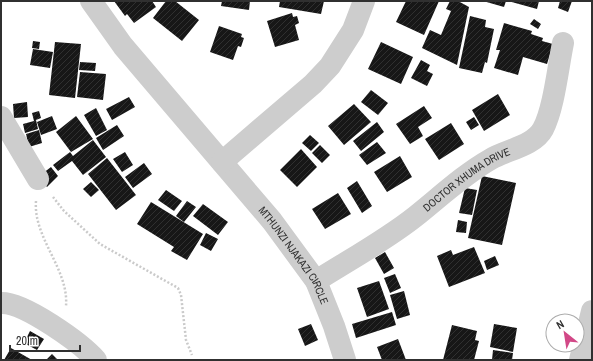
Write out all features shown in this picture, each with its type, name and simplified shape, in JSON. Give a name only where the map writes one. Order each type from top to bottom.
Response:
[{"type":"street","name":"MTHUNZI NJAKAZI CIRCLE","points":[[91,1],[123,46],[272,221],[316,281],[334,326],[345,360]]},
{"type":"street","points":[[222,162],[313,84],[330,66],[353,30],[364,1]]},
{"type":"street","name":"DOCTOR XHUMA DRIVE","points":[[316,281],[415,217],[466,174],[493,158],[534,138],[542,130],[555,86],[563,43]]},
{"type":"street","points":[[1,117],[38,179]]},
{"type":"street","points":[[1,303],[26,311],[56,327],[85,347],[96,360]]},
{"type":"street","points":[[580,360],[592,311]]},
{"type":"path","points":[[38,179],[36,216],[64,284],[67,296],[66,306],[62,318],[56,327]]},
{"type":"path","points":[[38,179],[64,211],[100,244],[178,288],[181,295],[186,340],[192,354]]},
{"type":"building","points":[[114,1],[152,1],[156,7],[134,23],[127,14],[125,16]]},
{"type":"building","points":[[166,1],[175,1],[199,20],[182,41],[153,18]]},
{"type":"building","points":[[222,1],[250,1],[249,10],[221,6]]},
{"type":"building","points":[[280,1],[324,1],[321,14],[279,7]]},
{"type":"building","points":[[406,1],[439,1],[424,35],[396,22]]},
{"type":"building","points":[[450,1],[458,1],[469,7],[457,65],[422,48],[430,30],[441,35],[451,11],[446,9]]},
{"type":"building","points":[[483,1],[506,1],[504,7]]},
{"type":"building","points":[[508,1],[539,1],[537,9]]},
{"type":"building","points":[[560,1],[572,1],[568,12],[558,8]]},
{"type":"building","points":[[292,13],[293,17],[297,16],[299,23],[295,25],[299,40],[275,47],[267,21]]},
{"type":"building","points":[[470,16],[486,20],[485,27],[494,29],[487,63],[485,62],[482,73],[459,68]]},
{"type":"building","points":[[534,19],[541,24],[538,29],[530,24]]},
{"type":"building","points":[[504,23],[532,31],[531,34],[543,38],[542,41],[553,44],[547,64],[523,57],[518,75],[494,68],[500,50],[496,50]]},
{"type":"building","points":[[219,26],[242,34],[241,37],[244,38],[241,47],[238,46],[233,60],[210,52]]},
{"type":"building","points":[[33,41],[40,42],[39,49],[32,48]]},
{"type":"building","points":[[55,42],[81,44],[75,98],[49,95]]},
{"type":"building","points":[[381,42],[413,57],[401,84],[368,69]]},
{"type":"building","points":[[33,49],[53,52],[50,68],[30,65]]},
{"type":"building","points":[[421,60],[430,65],[427,71],[433,74],[427,86],[411,78]]},
{"type":"building","points":[[80,62],[96,63],[95,71],[79,70]]},
{"type":"building","points":[[80,72],[106,74],[103,100],[77,97]]},
{"type":"building","points":[[371,90],[388,103],[378,115],[361,102]]},
{"type":"building","points":[[498,94],[510,115],[484,131],[472,110]]},
{"type":"building","points":[[129,97],[135,107],[112,120],[106,109]]},
{"type":"building","points":[[27,102],[28,117],[14,118],[13,104]]},
{"type":"building","points":[[354,104],[371,122],[344,145],[328,126]]},
{"type":"building","points":[[424,106],[432,118],[418,127],[423,136],[410,144],[396,124]]},
{"type":"building","points":[[96,108],[107,130],[96,136],[84,115]]},
{"type":"building","points":[[39,111],[41,118],[36,120],[38,129],[25,133],[23,124],[34,121],[32,113]]},
{"type":"building","points":[[52,116],[57,129],[41,135],[37,122]]},
{"type":"building","points":[[76,116],[93,139],[71,152],[56,132]]},
{"type":"building","points":[[474,117],[479,125],[471,130],[466,122]]},
{"type":"building","points":[[377,122],[384,132],[361,151],[353,141]]},
{"type":"building","points":[[451,123],[464,144],[439,160],[425,139]]},
{"type":"building","points":[[117,125],[124,136],[103,150],[96,138]]},
{"type":"building","points":[[39,130],[42,143],[29,147],[26,134]]},
{"type":"building","points":[[310,135],[319,143],[311,151],[302,143]]},
{"type":"building","points":[[93,140],[106,157],[83,175],[72,161],[58,171],[53,165],[70,152],[73,156]]},
{"type":"building","points":[[377,142],[386,153],[367,165],[359,155]]},
{"type":"building","points":[[320,145],[330,155],[322,163],[312,153]]},
{"type":"building","points":[[301,149],[317,167],[297,187],[280,170]]},
{"type":"building","points":[[125,152],[133,165],[122,172],[113,159]]},
{"type":"building","points":[[400,156],[412,177],[387,192],[374,172]]},
{"type":"building","points":[[107,158],[136,195],[116,210],[88,174]]},
{"type":"building","points":[[144,163],[152,174],[133,188],[125,177]]},
{"type":"building","points":[[51,167],[58,176],[47,187],[38,177]]},
{"type":"building","points":[[482,176],[516,183],[502,245],[468,238]]},
{"type":"building","points":[[357,181],[372,206],[362,213],[347,188]]},
{"type":"building","points":[[91,182],[99,190],[91,197],[83,189]]},
{"type":"building","points":[[465,188],[477,190],[472,215],[459,213]]},
{"type":"building","points":[[166,190],[182,201],[174,211],[158,200]]},
{"type":"building","points":[[338,193],[351,214],[325,229],[312,209]]},
{"type":"building","points":[[187,201],[196,207],[184,222],[176,216]]},
{"type":"building","points":[[151,202],[203,234],[187,260],[171,251],[174,247],[137,224]]},
{"type":"building","points":[[203,204],[228,222],[218,235],[193,216]]},
{"type":"building","points":[[458,220],[467,222],[466,233],[456,232]]},
{"type":"building","points":[[206,233],[218,239],[211,251],[200,245]]},
{"type":"building","points":[[474,247],[485,273],[449,287],[437,256],[451,250],[453,255]]},
{"type":"building","points":[[385,252],[394,268],[384,274],[375,258]]},
{"type":"building","points":[[495,256],[499,265],[487,270],[484,261]]},
{"type":"building","points":[[395,274],[401,288],[390,293],[384,278]]},
{"type":"building","points":[[379,281],[389,309],[367,317],[357,288]]},
{"type":"building","points":[[404,291],[410,315],[397,319],[390,295]]},
{"type":"building","points":[[392,312],[396,325],[356,338],[352,324]]},
{"type":"building","points":[[311,324],[318,340],[305,346],[298,329]]},
{"type":"building","points":[[494,324],[517,328],[513,352],[490,347]]},
{"type":"building","points":[[452,325],[477,331],[475,340],[479,341],[474,360],[443,360]]},
{"type":"building","points":[[30,331],[44,339],[37,350],[24,343]]},
{"type":"building","points":[[398,339],[406,360],[382,360],[377,347]]},
{"type":"building","points":[[11,348],[32,360],[4,360]]},
{"type":"building","points":[[493,350],[513,353],[512,360],[492,360]]},
{"type":"building","points":[[52,354],[58,360],[46,360]]}]
